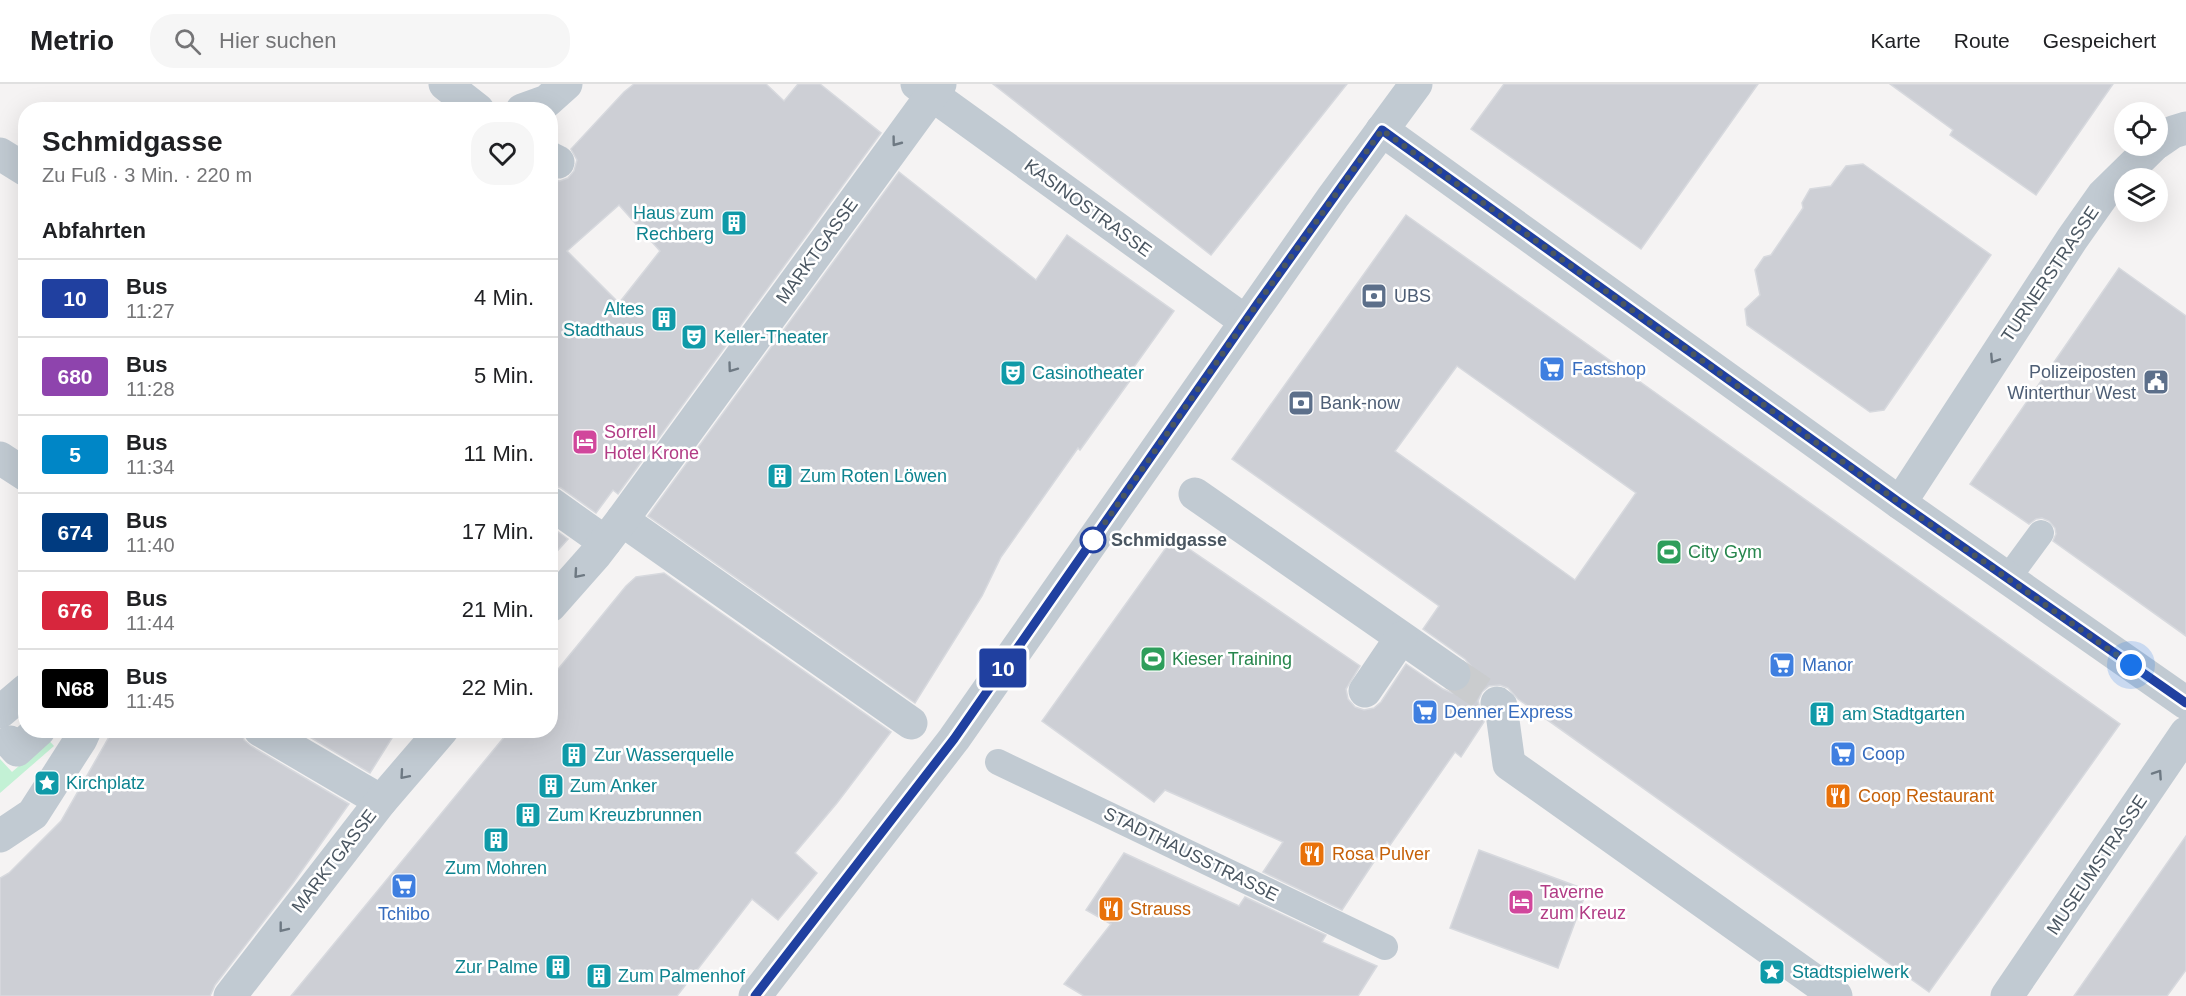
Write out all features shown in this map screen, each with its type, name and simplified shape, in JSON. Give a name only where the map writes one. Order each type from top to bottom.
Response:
[{"type":"street","points":[[445,84],[468,102]]},
{"type":"street","points":[[544,102],[566,84]]},
{"type":"street","points":[[755,996],[954,739],[1245,321],[1416,84]]},
{"type":"street","name":"KASINOSTRASSE","points":[[929,88],[1245,321]]},
{"type":"street","name":"MARKTGASSE","points":[[558,597],[614,531],[929,88]]},
{"type":"street","points":[[2168,135],[2186,128]]},
{"type":"street","points":[[1382,130],[1900,503],[2186,703]]},
{"type":"street","points":[[0,154],[18,165]]},
{"type":"street","name":"TURNERSTRASSE","points":[[1900,503],[2103,195],[2143,156]]},
{"type":"street","points":[[0,458],[18,470]]},
{"type":"street","points":[[1195,494],[1454,674]]},
{"type":"street","points":[[558,506],[614,531],[910,723]]},
{"type":"street","points":[[1365,691],[1401,638]]},
{"type":"street","points":[[1497,703],[1501,706],[1509,764],[1836,996]]},
{"type":"street","name":"MUSEUMSTRASSE","points":[[2007,996],[2186,733]]},
{"type":"street","points":[[0,836],[33,814],[70,738]]},
{"type":"street","points":[[274,738],[381,801]]},
{"type":"street","name":"MARKTGASSE","points":[[230,996],[381,801],[435,738]]},
{"type":"lane","points":[[2008,578],[2041,532]]},
{"type":"lane","name":"STADTHAUSSTRASSE","points":[[998,762],[1385,946]]},
{"type":"green space","points":[[43,738],[47,738],[54,746],[0,793],[0,759],[12,772],[42,746]]},
{"type":"building","points":[[634,84],[766,84],[784,101],[798,84],[820,84],[881,133],[618,494],[613,490],[596,513],[558,487],[558,181],[568,178],[574,171],[577,160],[571,149]],"holes":[[[619,205],[660,251],[619,303],[567,251]]]},
{"type":"building","points":[[993,84],[1347,84],[1211,255]]},
{"type":"building","points":[[1504,84],[1758,84],[1641,249],[1471,129]]},
{"type":"building","points":[[1890,84],[2113,84],[2036,195],[1950,135],[1953,130]]},
{"type":"building","points":[[1863,164],[1991,255],[1884,410],[1870,412],[1747,325],[1745,309],[1760,295],[1755,270],[1764,257],[1771,255],[1803,208],[1802,203],[1810,189],[1831,186],[1846,166]]},
{"type":"building","points":[[899,172],[1036,280],[1067,235],[1174,311],[1131,371],[1134,375],[1080,450],[1078,448],[1001,557],[982,596],[915,703],[648,516]]},
{"type":"building","points":[[1406,215],[2120,724],[1929,992],[1518,699],[1508,688],[1500,685],[1489,686],[1482,692],[1478,701],[1484,722],[1461,757],[1455,752],[1390,845],[1387,842],[1342,910],[1263,872],[1283,842],[1165,790],[1154,802],[1042,721],[1173,538],[1360,666],[1346,689],[1348,699],[1355,707],[1364,710],[1374,708],[1381,702],[1406,664],[1452,693],[1461,691],[1469,685],[1473,676],[1471,666],[1465,659],[1423,629],[1439,606],[1232,459]],"holes":[[[1457,366],[1636,493],[1575,580],[1395,451]]]},
{"type":"building","points":[[2119,268],[2186,316],[2186,636],[2053,541],[2056,534],[2055,528],[2049,521],[2042,518],[2029,524],[1970,484]]},
{"type":"building","points":[[558,532],[568,539],[558,550]]},
{"type":"building","points":[[664,573],[891,732],[837,803],[795,853],[817,873],[778,920],[752,899],[677,996],[291,996],[503,738],[558,738],[558,669],[626,586],[636,577]]},
{"type":"building","points":[[108,738],[243,738],[251,746],[349,804],[293,883],[215,985],[210,996],[0,996],[0,878],[9,873],[61,821]]},
{"type":"building","points":[[311,738],[392,738],[370,773]]},
{"type":"building","points":[[2186,836],[2186,970],[2167,996],[2074,996]]},
{"type":"building","name":"Taverne zum Kreuz","points":[[1479,850],[1587,890],[1558,968],[1450,928]]},
{"type":"building","points":[[1124,853],[1239,906],[1245,897],[1326,935],[1322,942],[1377,966],[1358,996],[1084,996],[1064,984],[1111,924],[1086,910]]},
{"type":"tunnel","points":[[1454,674],[1497,703]]},
{"type":"bus line","name":"10","points":[[755,996],[954,739],[1333,196],[1382,130],[1900,503],[2186,703]]},
{"type":"place","name":"Haus zum Rechberg","points":[[734,223]]},
{"type":"place","name":"UBS","points":[[1374,296]]},
{"type":"place","name":"Altes Stadthaus","points":[[664,319]]},
{"type":"place","name":"Keller-Theater","points":[[694,337]]},
{"type":"place","name":"Fastshop","points":[[1552,369]]},
{"type":"place","name":"Casinotheater","points":[[1013,373]]},
{"type":"place","name":"Polizeiposten Winterthur West","points":[[2156,382]]},
{"type":"place","name":"Bank-now","points":[[1301,403]]},
{"type":"place","name":"Sorrell Hotel Krone","points":[[585,442]]},
{"type":"place","name":"Zum Roten Löwen","points":[[780,476]]},
{"type":"place","name":"Schmidgasse","points":[[1093,540]]},
{"type":"place","name":"City Gym","points":[[1669,552]]},
{"type":"place","name":"Kieser Training","points":[[1153,659]]},
{"type":"place","name":"Manor","points":[[1782,665]]},
{"type":"place","name":"Denner Express","points":[[1425,712]]},
{"type":"place","name":"am Stadtgarten","points":[[1822,714]]},
{"type":"place","name":"Coop","points":[[1843,754]]},
{"type":"place","name":"Zur Wasserquelle","points":[[574,755]]},
{"type":"place","name":"Kirchplatz","points":[[47,783]]},
{"type":"place","name":"Zum Anker","points":[[551,786]]},
{"type":"place","name":"Coop Restaurant","points":[[1838,796]]},
{"type":"place","name":"Zum Kreuzbrunnen","points":[[528,815]]},
{"type":"place","name":"Zum Mohren","points":[[496,840]]},
{"type":"place","name":"Rosa Pulver","points":[[1312,854]]},
{"type":"place","name":"Tchibo","points":[[404,886]]},
{"type":"place","name":"Taverne zum Kreuz","points":[[1521,902]]},
{"type":"place","name":"Strauss","points":[[1111,909]]},
{"type":"place","name":"Zur Palme","points":[[558,967]]},
{"type":"place","name":"Stadtspielwerk","points":[[1772,972]]},
{"type":"place","name":"Zum Palmenhof","points":[[599,976]]},
{"type":"route","points":[[1093,540],[1333,196],[1382,130],[1900,503],[2131,665]]}]
